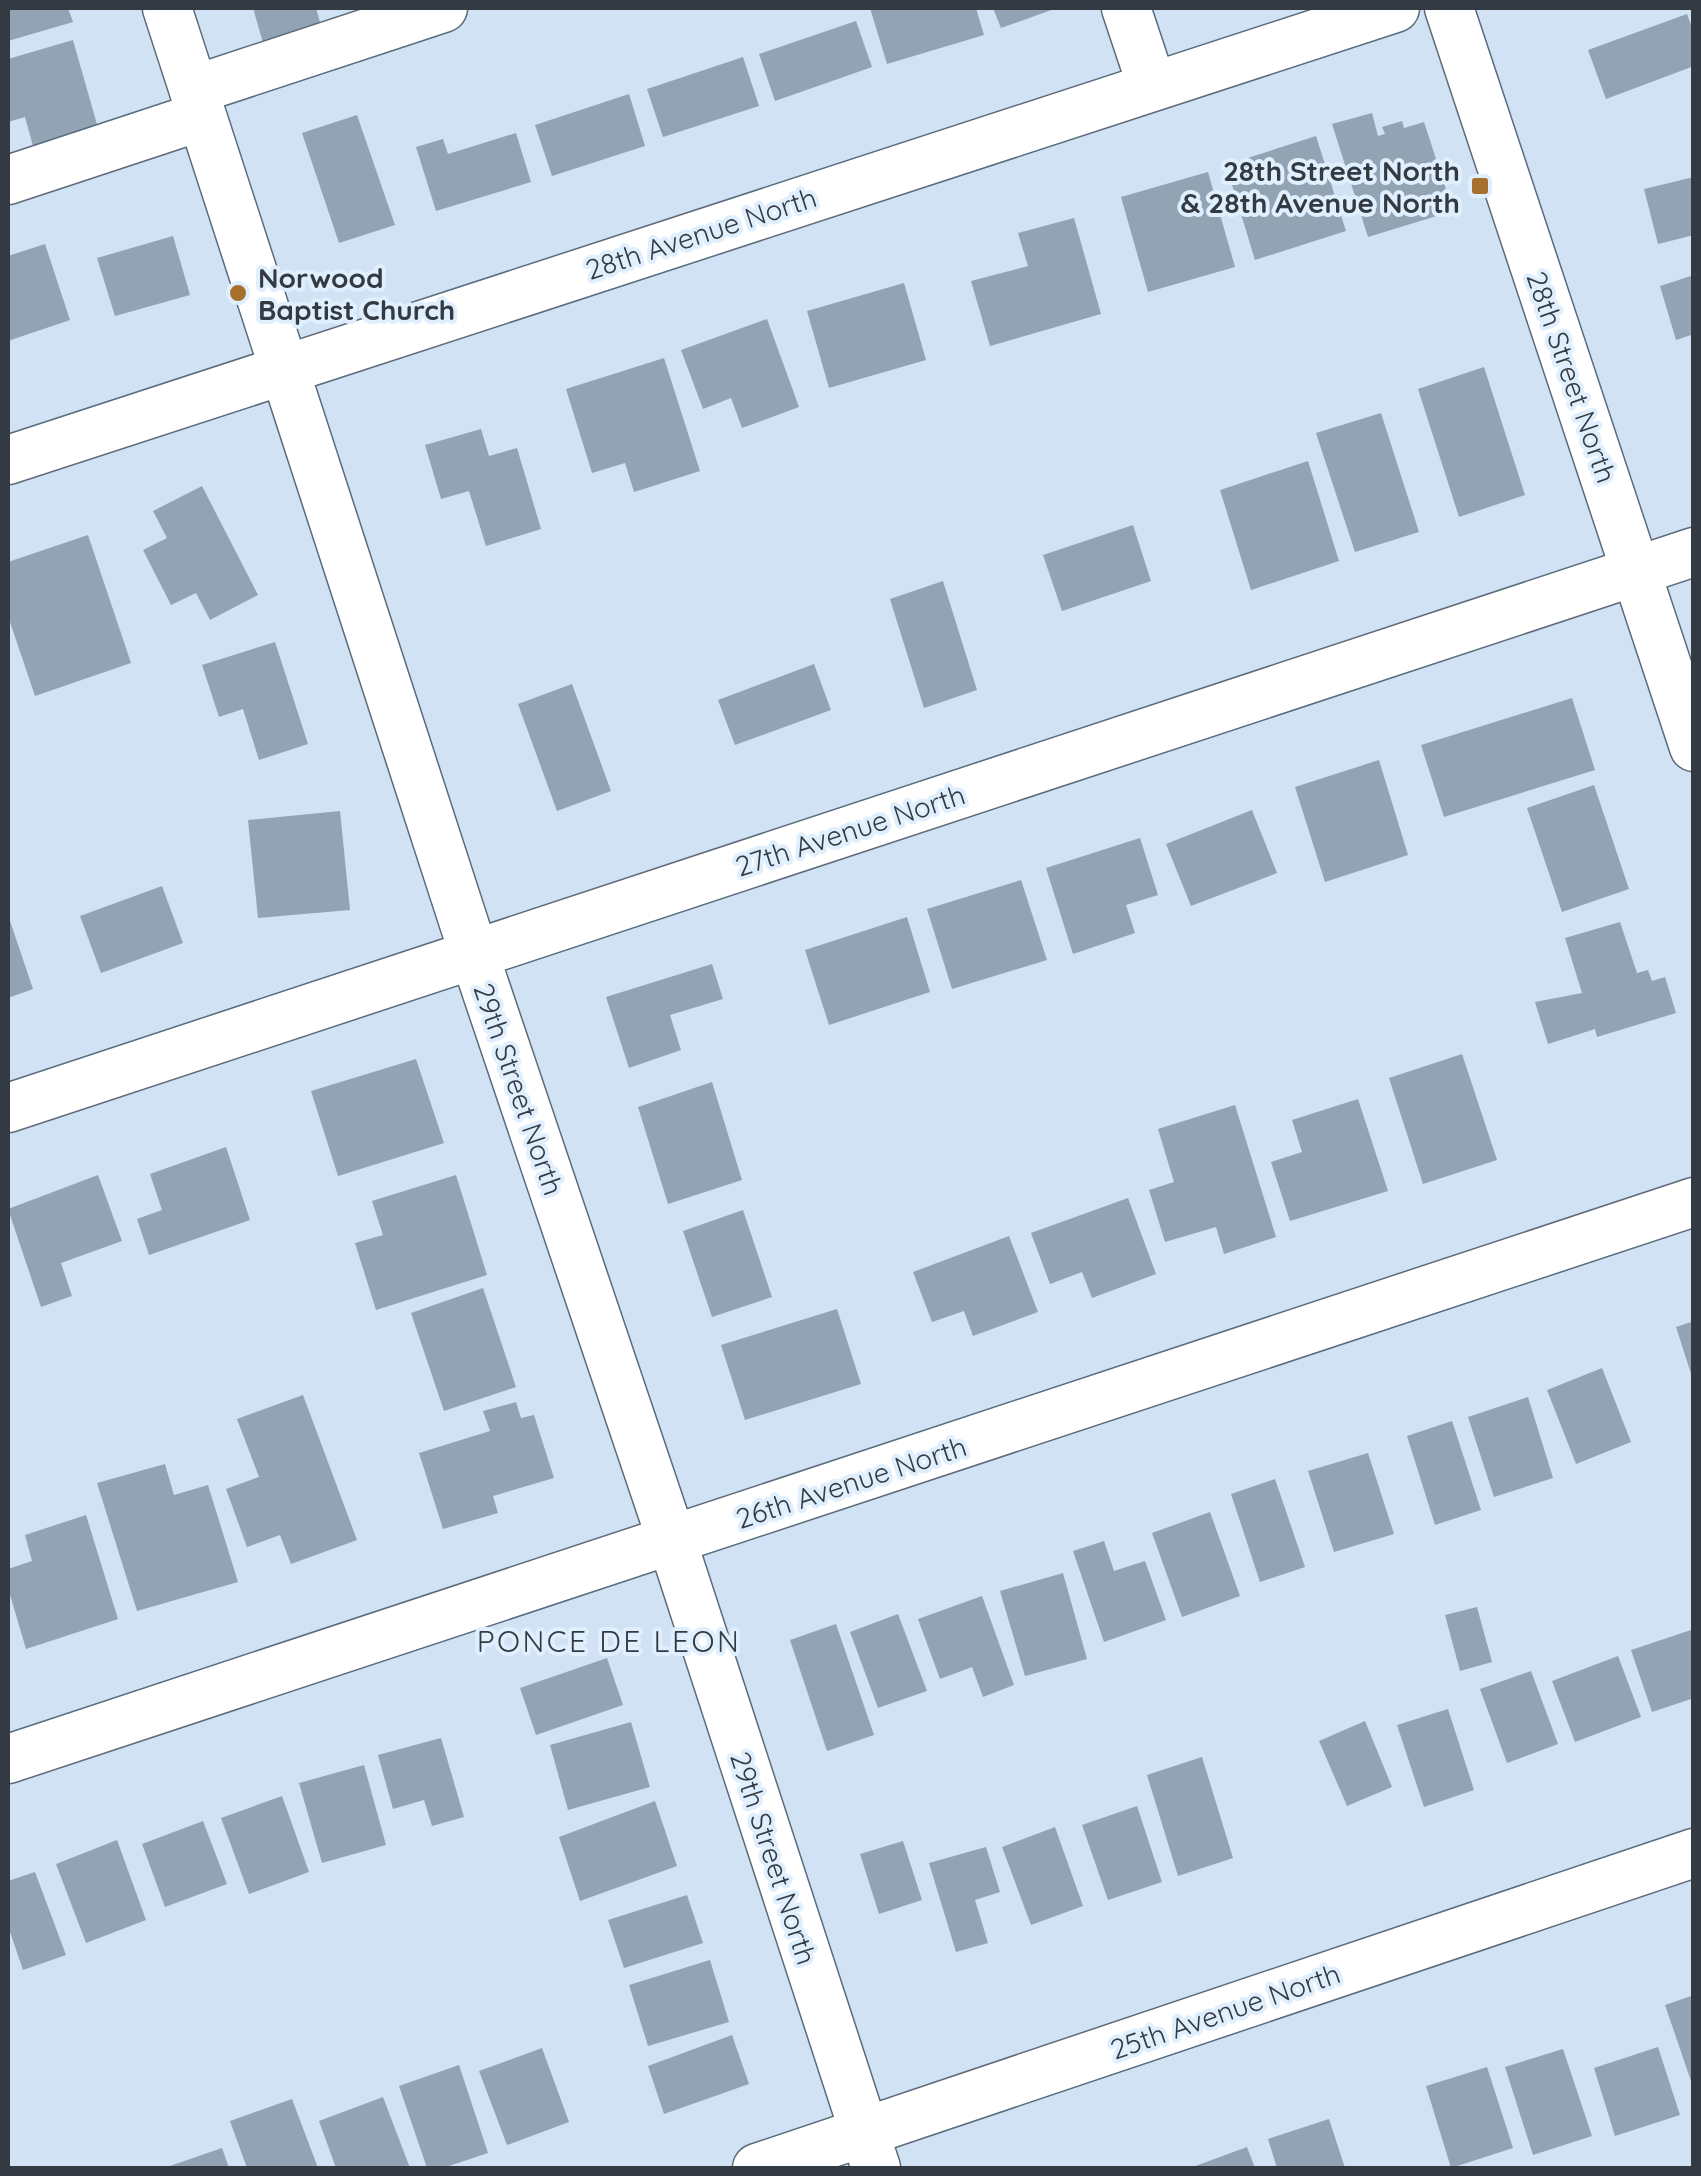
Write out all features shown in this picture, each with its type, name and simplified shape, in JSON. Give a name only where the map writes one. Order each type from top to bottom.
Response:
[{"type":"street","name":"29th Street North","points":[[167,8],[869,2150]]},
{"type":"street","points":[[8,180],[443,8]]},
{"type":"street","points":[[1126,8],[1152,86]]},
{"type":"street","name":"28th Avenue North","points":[[8,460],[1395,8]]},
{"type":"street","name":"28th Street North","points":[[1449,8],[1694,747]]},
{"type":"street","name":"27th Avenue North","points":[[8,1108],[1694,552]]},
{"type":"street","name":"26th Avenue North","points":[[8,1759],[1694,1202]]},
{"type":"street","name":"25th Avenue North","points":[[757,2168],[869,2150],[1694,1854]]},
{"type":"building","points":[[68,8],[73,22],[8,41],[8,9]]},
{"type":"building","points":[[253,8],[316,8],[322,29],[264,46]]},
{"type":"building","points":[[870,8],[976,8],[984,35],[887,64]]},
{"type":"building","points":[[993,8],[1057,8],[1001,28]]},
{"type":"building","points":[[1687,14],[1694,33],[1694,66],[1606,99],[1588,50]]},
{"type":"building","points":[[856,21],[872,67],[775,101],[759,54]]},
{"type":"building","points":[[73,40],[98,128],[33,146],[25,117],[8,122],[8,59]]},
{"type":"building","points":[[743,57],[759,106],[663,137],[647,89]]},
{"type":"building","points":[[629,94],[645,146],[552,176],[535,125]]},
{"type":"building","points":[[1372,113],[1378,136],[1385,134],[1382,127],[1402,121],[1404,128],[1424,122],[1453,211],[1368,237],[1332,124]]},
{"type":"building","points":[[357,115],[395,225],[339,243],[302,133]]},
{"type":"building","points":[[516,133],[531,182],[436,211],[416,147],[443,139],[448,154]]},
{"type":"building","points":[[1316,136],[1346,231],[1255,260],[1226,165]]},
{"type":"building","points":[[1208,172],[1235,267],[1148,292],[1121,197]]},
{"type":"building","points":[[1694,177],[1694,235],[1658,244],[1644,189]]},
{"type":"building","points":[[1074,218],[1101,314],[990,346],[971,281],[1028,266],[1018,233]]},
{"type":"building","points":[[173,236],[190,295],[115,316],[97,258]]},
{"type":"building","points":[[45,244],[70,320],[8,341],[8,256]]},
{"type":"building","points":[[1694,275],[1694,334],[1676,340],[1660,286]]},
{"type":"building","points":[[904,283],[926,360],[829,388],[807,311]]},
{"type":"building","points":[[767,319],[799,407],[742,428],[731,398],[703,409],[681,350]]},
{"type":"building","points":[[664,358],[700,471],[634,492],[625,463],[592,473],[566,389]]},
{"type":"building","points":[[1484,367],[1525,495],[1459,517],[1418,389]]},
{"type":"building","points":[[1381,413],[1419,532],[1355,552],[1316,433]]},
{"type":"building","points":[[481,429],[489,456],[517,448],[541,529],[486,546],[469,491],[441,499],[425,445]]},
{"type":"building","points":[[1308,461],[1339,561],[1251,590],[1220,490]]},
{"type":"building","points":[[202,486],[258,595],[210,620],[196,593],[171,605],[143,550],[167,538],[153,511]]},
{"type":"building","points":[[1133,525],[1151,581],[1062,611],[1043,555]]},
{"type":"building","points":[[88,535],[131,663],[35,696],[8,616],[8,562]]},
{"type":"building","points":[[943,581],[977,690],[924,708],[890,599]]},
{"type":"building","points":[[275,642],[308,744],[259,760],[243,709],[219,717],[202,665]]},
{"type":"building","points":[[814,664],[831,710],[735,745],[718,700]]},
{"type":"building","points":[[572,684],[611,791],[557,811],[518,704]]},
{"type":"building","points":[[1572,698],[1595,770],[1444,817],[1421,745]]},
{"type":"building","points":[[1379,760],[1408,855],[1325,882],[1295,787]]},
{"type":"building","points":[[1594,785],[1629,889],[1562,912],[1527,808]]},
{"type":"building","points":[[1252,810],[1277,873],[1191,906],[1166,844]]},
{"type":"building","points":[[340,811],[350,910],[258,918],[248,820]]},
{"type":"building","points":[[1140,838],[1158,895],[1126,905],[1135,933],[1073,954],[1046,868]]},
{"type":"building","points":[[1021,880],[1047,960],[952,989],[927,909]]},
{"type":"building","points":[[162,886],[183,943],[101,973],[80,916]]},
{"type":"building","points":[[8,915],[33,989],[8,998]]},
{"type":"building","points":[[907,917],[930,992],[829,1025],[805,950]]},
{"type":"building","points":[[1620,922],[1637,973],[1648,970],[1652,981],[1665,977],[1676,1013],[1597,1037],[1595,1029],[1548,1044],[1535,1002],[1582,993],[1565,938]]},
{"type":"building","points":[[712,964],[723,999],[670,1015],[681,1050],[629,1068],[606,997]]},
{"type":"building","points":[[1462,1054],[1497,1160],[1423,1184],[1389,1078]]},
{"type":"building","points":[[416,1059],[444,1143],[338,1176],[311,1091]]},
{"type":"building","points":[[712,1082],[742,1180],[668,1204],[638,1107]]},
{"type":"building","points":[[1358,1099],[1388,1191],[1290,1221],[1271,1162],[1302,1152],[1292,1120]]},
{"type":"building","points":[[1235,1105],[1276,1237],[1224,1254],[1216,1227],[1165,1242],[1149,1190],[1174,1182],[1158,1129]]},
{"type":"building","points":[[226,1147],[250,1220],[149,1255],[137,1219],[162,1210],[150,1174]]},
{"type":"building","points":[[98,1175],[122,1241],[61,1263],[72,1296],[41,1307],[8,1209]]},
{"type":"building","points":[[456,1175],[487,1275],[376,1310],[355,1243],[383,1235],[372,1201]]},
{"type":"building","points":[[1128,1198],[1156,1274],[1092,1298],[1082,1272],[1050,1284],[1031,1233]]},
{"type":"building","points":[[743,1210],[772,1297],[712,1317],[683,1231]]},
{"type":"building","points":[[1009,1236],[1038,1312],[973,1336],[964,1311],[932,1322],[913,1272]]},
{"type":"building","points":[[483,1288],[516,1387],[444,1411],[411,1313]]},
{"type":"building","points":[[837,1309],[861,1384],[745,1420],[721,1345]]},
{"type":"building","points":[[1694,1321],[1694,1380],[1693,1380],[1676,1327]]},
{"type":"building","points":[[1602,1368],[1631,1442],[1576,1464],[1547,1390]]},
{"type":"building","points":[[303,1395],[357,1540],[291,1564],[280,1535],[247,1547],[226,1489],[259,1477],[237,1419]]},
{"type":"building","points":[[1528,1397],[1553,1478],[1494,1497],[1468,1417]]},
{"type":"building","points":[[516,1402],[521,1418],[534,1415],[554,1478],[493,1496],[498,1513],[443,1529],[419,1453],[490,1431],[483,1411]]},
{"type":"building","points":[[1452,1421],[1481,1510],[1435,1525],[1407,1436]]},
{"type":"building","points":[[1368,1453],[1394,1534],[1334,1552],[1308,1471]]},
{"type":"building","points":[[165,1464],[174,1495],[208,1485],[238,1582],[137,1611],[97,1483]]},
{"type":"building","points":[[1275,1479],[1305,1567],[1260,1582],[1231,1494]]},
{"type":"building","points":[[1210,1512],[1240,1596],[1182,1617],[1152,1533]]},
{"type":"building","points":[[86,1515],[118,1619],[26,1649],[8,1588],[8,1569],[32,1561],[25,1535]]},
{"type":"building","points":[[1104,1541],[1114,1571],[1145,1561],[1166,1620],[1104,1642],[1073,1551]]},
{"type":"building","points":[[1063,1573],[1087,1659],[1025,1676],[1000,1591]]},
{"type":"building","points":[[982,1596],[1014,1685],[983,1697],[972,1667],[940,1679],[918,1619]]},
{"type":"building","points":[[1477,1607],[1492,1662],[1460,1671],[1445,1615]]},
{"type":"building","points":[[898,1614],[927,1691],[878,1708],[850,1632]]},
{"type":"building","points":[[836,1624],[874,1735],[827,1751],[790,1640]]},
{"type":"building","points":[[1694,1629],[1694,1698],[1652,1712],[1631,1650]]},
{"type":"building","points":[[1618,1656],[1641,1717],[1575,1742],[1552,1681]]},
{"type":"building","points":[[607,1658],[623,1705],[536,1735],[520,1688]]},
{"type":"building","points":[[1531,1671],[1558,1744],[1507,1763],[1480,1689]]},
{"type":"building","points":[[1448,1709],[1474,1790],[1424,1807],[1397,1725]]},
{"type":"building","points":[[1365,1721],[1392,1787],[1347,1806],[1319,1741]]},
{"type":"building","points":[[631,1722],[650,1787],[568,1810],[550,1745]]},
{"type":"building","points":[[441,1738],[464,1817],[432,1826],[424,1800],[393,1809],[378,1755]]},
{"type":"building","points":[[1202,1757],[1233,1858],[1178,1876],[1147,1775]]},
{"type":"building","points":[[364,1765],[386,1845],[322,1863],[299,1783]]},
{"type":"building","points":[[282,1796],[309,1872],[249,1894],[221,1818]]},
{"type":"building","points":[[655,1801],[677,1866],[580,1901],[559,1837]]},
{"type":"building","points":[[1137,1806],[1162,1882],[1108,1900],[1082,1825]]},
{"type":"building","points":[[203,1821],[227,1884],[165,1907],[142,1844]]},
{"type":"building","points":[[1055,1827],[1083,1906],[1031,1925],[1002,1847]]},
{"type":"building","points":[[117,1840],[146,1920],[86,1943],[56,1864]]},
{"type":"building","points":[[903,1841],[922,1900],[879,1914],[860,1854]]},
{"type":"building","points":[[986,1847],[1000,1892],[975,1900],[988,1943],[956,1952],[929,1863]]},
{"type":"building","points":[[35,1872],[66,1955],[23,1970],[8,1926],[8,1881]]},
{"type":"building","points":[[687,1895],[703,1943],[624,1968],[608,1920]]},
{"type":"building","points":[[710,1960],[729,2022],[648,2046],[629,1985]]},
{"type":"building","points":[[1694,1995],[1694,2086],[1693,2087],[1665,2005]]},
{"type":"building","points":[[732,2035],[749,2084],[664,2114],[648,2066]]},
{"type":"building","points":[[1658,2047],[1680,2115],[1615,2136],[1594,2068]]},
{"type":"building","points":[[542,2048],[569,2122],[507,2145],[479,2071]]},
{"type":"building","points":[[1563,2049],[1592,2136],[1533,2155],[1505,2067]]},
{"type":"building","points":[[459,2065],[488,2153],[443,2168],[427,2168],[399,2086]]},
{"type":"building","points":[[1487,2067],[1513,2148],[1451,2168],[1426,2086]]},
{"type":"building","points":[[383,2097],[410,2168],[336,2168],[319,2121]]},
{"type":"building","points":[[292,2099],[318,2168],[247,2168],[230,2121]]},
{"type":"building","points":[[1329,2119],[1345,2168],[1277,2168],[1268,2139]]},
{"type":"building","points":[[1247,2147],[1255,2168],[1190,2168]]},
{"type":"building","points":[[222,2148],[229,2168],[164,2168]]},
{"type":"place","name":"28th Street North & 28th Avenue North","points":[[1480,186]]},
{"type":"place","name":"Norwood Baptist Church","points":[[238,293]]},
{"type":"district","name":"PONCE DE LEON","points":[[609,1641]]}]
